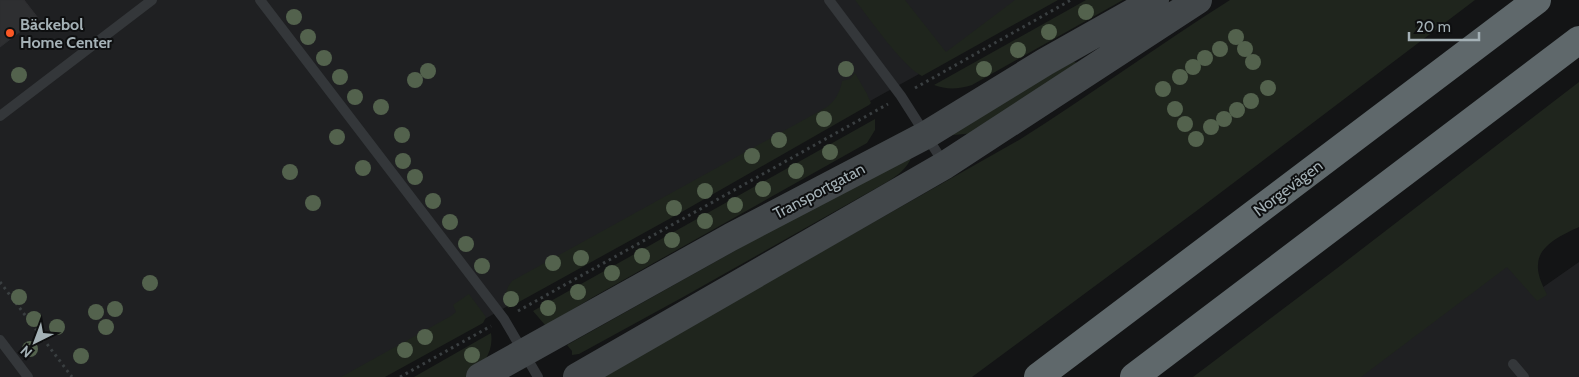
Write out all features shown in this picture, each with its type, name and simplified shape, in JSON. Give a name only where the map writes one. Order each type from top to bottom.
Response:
[{"type":"highway","name":"Norgevägen","points":[[1038,377],[1537,0]]},
{"type":"highway","points":[[1134,377],[1579,40]]},
{"type":"street","name":"Transportgatan","points":[[480,377],[731,237],[926,135],[1045,62],[1155,0]]},
{"type":"street","points":[[577,377],[945,166],[1198,0]]},
{"type":"lane","points":[[0,116],[152,0]]},
{"type":"lane","points":[[260,0],[504,319],[538,377]]},
{"type":"lane","points":[[829,0],[901,96],[945,166]]},
{"type":"lane","points":[[0,340],[28,377]]},
{"type":"lane","points":[[1513,364],[1524,377]]},
{"type":"path","points":[[400,377],[1071,0]]},
{"type":"path","points":[[0,282],[72,377]]},
{"type":"shaded area","points":[[0,0],[1054,0],[879,96],[382,377],[0,377]]},
{"type":"shaded area","points":[[855,0],[905,0],[946,52],[1015,0],[1058,0],[922,76],[914,71],[896,53]]},
{"type":"shaded area","points":[[1086,0],[1123,0],[972,85],[944,88],[934,85]]},
{"type":"shaded area","points":[[1230,0],[1475,0],[1195,212],[972,377],[600,377],[1019,140]]},
{"type":"shaded area","points":[[1073,62],[1077,63],[974,133],[954,135],[946,133]]},
{"type":"shaded area","points":[[855,73],[871,103],[869,105],[508,308],[506,294],[512,281],[827,107],[833,102],[842,81],[850,79]]},
{"type":"shaded area","points":[[1579,82],[1579,227],[1553,241],[1539,258],[1538,273],[1547,295],[1537,301],[1507,267],[1361,377],[1193,377],[1336,269]]},
{"type":"shaded area","points":[[875,119],[875,130],[867,143],[552,322],[545,325],[533,311]]},
{"type":"shaded area","points":[[909,153],[912,156],[908,165],[887,182],[685,296],[579,354],[572,355],[572,351],[567,345]]},
{"type":"shaded area","points":[[1515,256],[1539,290],[1579,262],[1579,377],[1346,377]]},
{"type":"shaded area","points":[[469,294],[486,317],[483,323],[385,377],[341,377],[451,316],[456,312],[453,305]]},
{"type":"shaded area","points":[[491,333],[489,352],[472,377],[414,377]]},
{"type":"building","name":"Bäckebol Home Center","points":[[0,0],[24,0],[38,18],[0,47]]},
{"type":"place","name":"Bäckebol Home Center","points":[[10,33]]}]
